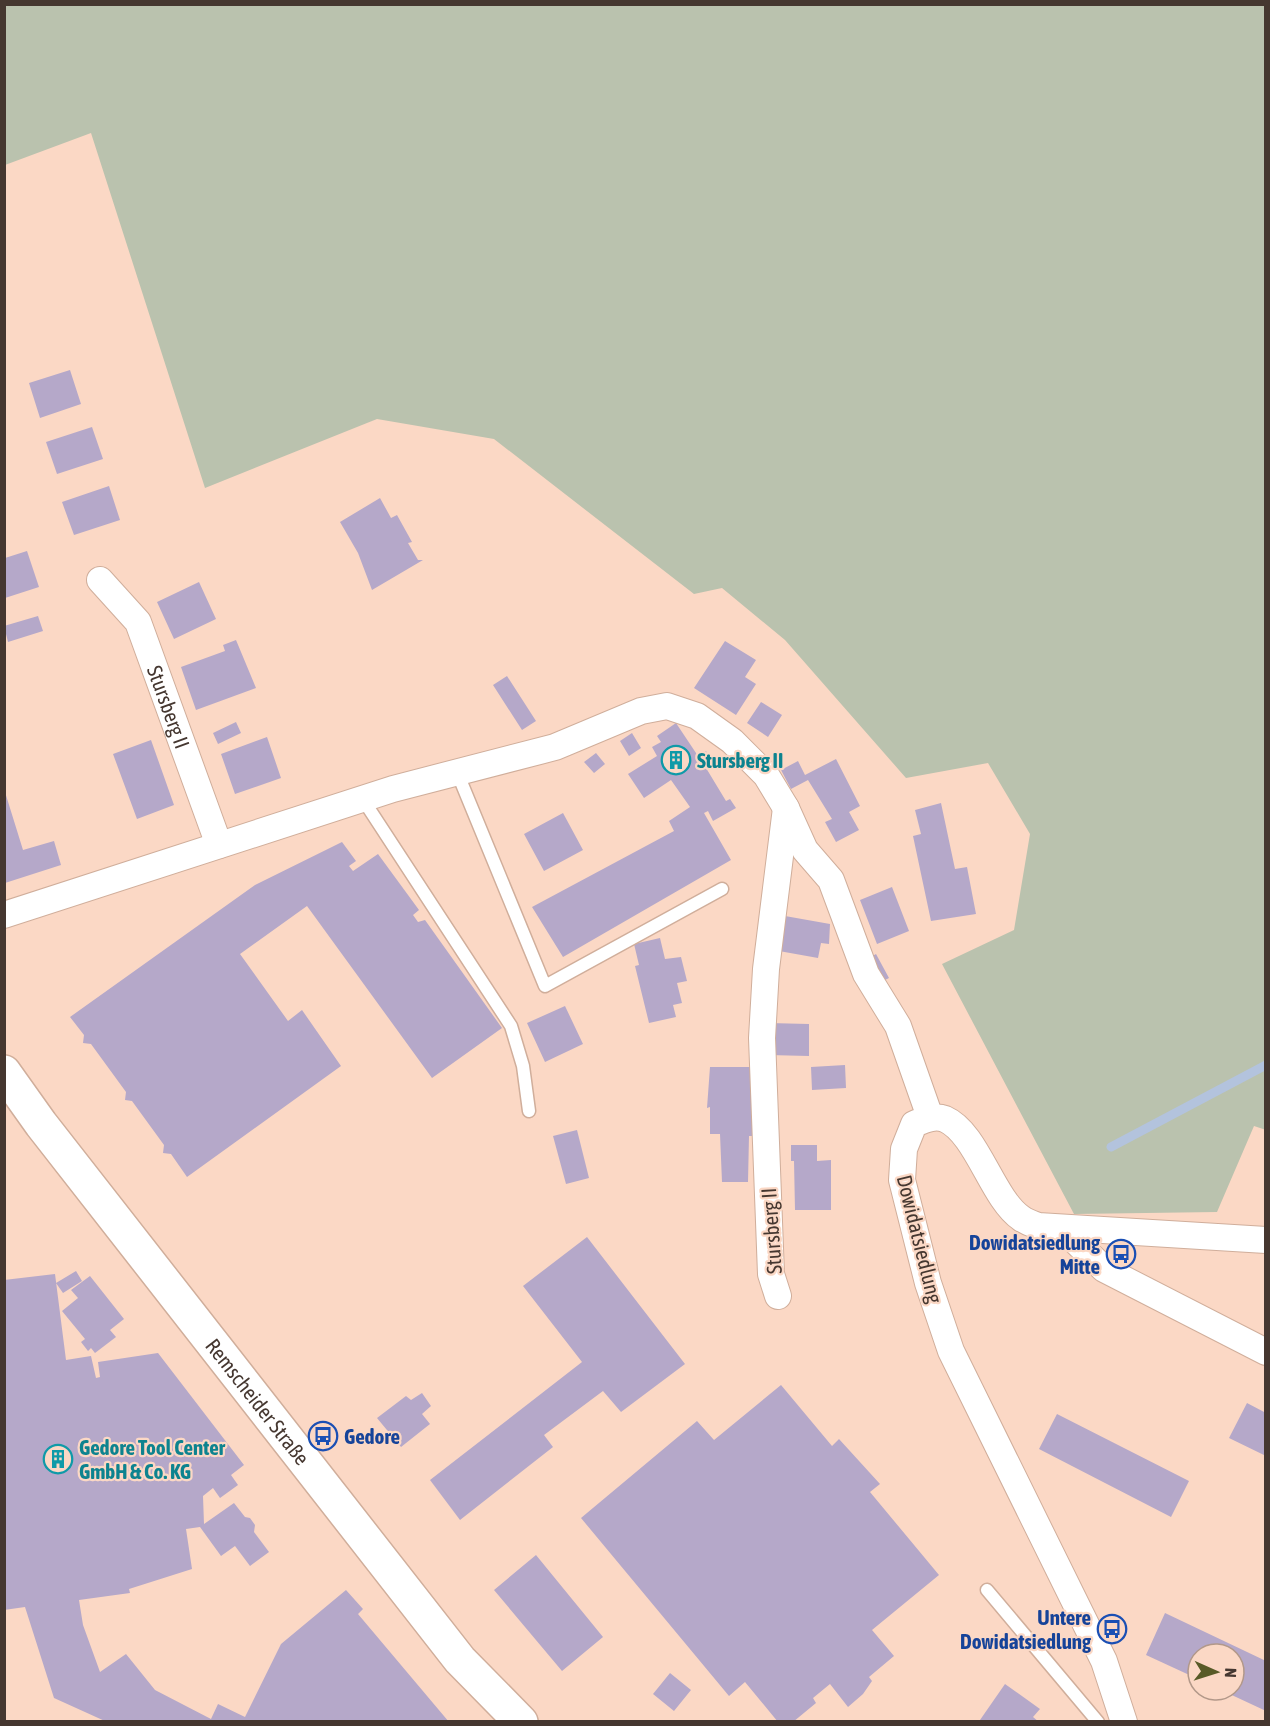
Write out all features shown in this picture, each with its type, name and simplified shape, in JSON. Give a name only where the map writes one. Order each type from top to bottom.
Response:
[{"type":"main road","name":"Remscheider Straße","points":[[4,1072],[41,1124],[460,1660],[521,1722]]},
{"type":"street","name":"Stursberg II","points":[[100,580],[138,622],[219,845]]},
{"type":"street","points":[[4,915],[362,798],[555,747],[641,711],[667,706],[697,716],[732,741],[766,776],[786,808],[805,850],[831,880],[866,974],[898,1026],[930,1117],[945,1119],[960,1130],[998,1190],[1020,1218],[1038,1226],[1063,1229],[1266,1240]]},
{"type":"street","name":"Stursberg II","points":[[778,1296],[771,1274],[762,1038],[766,969],[786,808]]},
{"type":"street","name":"Dowidatsiedlung","points":[[930,1117],[914,1124],[904,1149],[902,1180],[928,1283],[951,1351],[1104,1661],[1124,1722]]},
{"type":"street","points":[[1063,1229],[1104,1269],[1266,1352]]},
{"type":"lane","points":[[457,772],[545,987],[722,889]]},
{"type":"lane","points":[[362,798],[511,1026],[523,1066],[529,1111]]},
{"type":"lane","points":[[987,1590],[1098,1722]]},
{"type":"green space","points":[[5,4],[1265,5],[1266,1130],[1254,1126],[1217,1212],[1074,1214],[942,964],[1014,930],[1030,834],[988,763],[906,778],[785,640],[722,588],[694,594],[494,439],[377,419],[205,488],[91,133],[5,165]]},
{"type":"building","points":[[70,370],[81,404],[40,418],[29,383]]},
{"type":"building","points":[[92,427],[103,459],[57,474],[46,442]]},
{"type":"building","points":[[109,486],[120,520],[74,535],[62,502]]},
{"type":"building","points":[[380,498],[391,518],[397,515],[412,542],[408,543],[418,560],[423,560],[372,590],[358,553],[340,522]]},
{"type":"building","points":[[27,551],[39,587],[5,598],[5,558]]},
{"type":"building","points":[[199,582],[216,619],[174,639],[157,602]]},
{"type":"building","points":[[38,616],[43,631],[8,642],[4,626]]},
{"type":"building","points":[[236,640],[256,688],[196,710],[181,667],[225,651],[223,645]]},
{"type":"building","points":[[725,641],[756,660],[745,677],[756,684],[736,715],[694,688]]},
{"type":"building","points":[[507,676],[536,721],[522,730],[493,685]]},
{"type":"building","points":[[761,702],[782,715],[768,737],[747,723]]},
{"type":"building","points":[[236,722],[241,733],[218,744],[213,733]]},
{"type":"building","points":[[676,723],[698,756],[706,751],[710,759],[703,763],[726,801],[730,799],[736,808],[713,821],[708,811],[704,813],[731,860],[563,957],[532,907],[674,831],[669,821],[690,807],[671,780],[644,798],[628,774],[657,756],[652,747],[661,742],[657,736]]},
{"type":"building","points":[[632,733],[641,748],[629,756],[620,741]]},
{"type":"building","points":[[267,737],[281,778],[235,794],[221,754]]},
{"type":"building","points":[[151,740],[174,805],[137,819],[113,754]]},
{"type":"building","points":[[596,753],[605,764],[594,773],[584,762]]},
{"type":"building","points":[[836,759],[860,806],[849,812],[859,830],[836,842],[825,822],[832,819],[808,780],[791,789],[781,770],[798,761],[805,775]]},
{"type":"building","points":[[5,792],[23,850],[54,841],[61,865],[5,883]]},
{"type":"building","points":[[941,803],[955,869],[967,867],[976,914],[931,921],[913,836],[921,834],[915,810]]},
{"type":"building","points":[[563,813],[583,850],[544,871],[524,834]]},
{"type":"building","points":[[342,842],[356,861],[349,866],[353,871],[378,854],[419,910],[413,915],[418,922],[425,920],[502,1028],[432,1078],[307,906],[240,954],[288,1021],[302,1010],[341,1066],[187,1177],[171,1154],[163,1153],[164,1145],[132,1101],[125,1100],[126,1092],[91,1044],[83,1043],[84,1035],[70,1017],[255,885]]},
{"type":"building","points":[[892,887],[909,931],[877,944],[860,900]]},
{"type":"building","points":[[785,916],[830,924],[829,944],[821,943],[818,958],[779,951]]},
{"type":"building","points":[[660,938],[665,959],[681,957],[687,981],[677,983],[682,1003],[673,1005],[676,1017],[649,1023],[635,966],[639,965],[634,944]]},
{"type":"building","points":[[876,954],[889,978],[883,981],[871,957]]},
{"type":"building","points":[[565,1006],[583,1044],[545,1062],[527,1023]]},
{"type":"building","points":[[768,1023],[809,1024],[809,1056],[768,1055]]},
{"type":"building","points":[[845,1065],[846,1088],[812,1090],[811,1067]]},
{"type":"building","points":[[710,1067],[755,1067],[755,1136],[749,1136],[748,1182],[722,1182],[720,1134],[710,1134],[710,1107],[707,1108]]},
{"type":"building","points":[[577,1130],[589,1178],[566,1184],[553,1136]]},
{"type":"building","points":[[791,1145],[817,1145],[817,1161],[831,1160],[831,1210],[795,1210],[794,1161],[791,1161]]},
{"type":"building","points":[[587,1237],[685,1364],[621,1412],[603,1391],[544,1435],[553,1447],[460,1520],[430,1480],[582,1362],[523,1286]]},
{"type":"building","points":[[76,1271],[82,1281],[63,1293],[56,1283]]},
{"type":"building","points":[[55,1274],[66,1360],[91,1356],[96,1378],[100,1377],[98,1362],[158,1353],[244,1465],[231,1475],[238,1485],[220,1498],[213,1488],[203,1496],[204,1524],[234,1503],[255,1525],[254,1532],[269,1552],[250,1566],[235,1546],[221,1556],[200,1527],[186,1529],[192,1569],[129,1589],[130,1593],[79,1600],[83,1625],[100,1672],[126,1654],[155,1690],[211,1719],[218,1704],[245,1717],[281,1644],[346,1590],[363,1609],[358,1614],[449,1722],[107,1722],[54,1698],[25,1607],[4,1610],[4,1280]]},
{"type":"building","points":[[90,1276],[124,1319],[110,1330],[116,1337],[95,1353],[91,1348],[88,1351],[81,1342],[85,1339],[62,1311],[78,1298],[71,1290]]},
{"type":"building","points":[[781,1385],[832,1446],[839,1439],[880,1484],[870,1492],[939,1575],[872,1630],[894,1656],[869,1677],[872,1681],[863,1694],[848,1707],[830,1684],[813,1698],[816,1703],[793,1722],[778,1722],[745,1682],[729,1696],[581,1518],[697,1421],[714,1440]]},
{"type":"building","points":[[422,1393],[431,1406],[422,1414],[430,1424],[401,1447],[377,1418],[406,1396],[411,1400]]},
{"type":"building","points":[[1247,1403],[1266,1413],[1266,1456],[1229,1438]]},
{"type":"building","points":[[1057,1414],[1189,1481],[1171,1517],[1039,1449]]},
{"type":"building","points":[[536,1555],[603,1637],[562,1671],[494,1590]]},
{"type":"building","points":[[1165,1613],[1226,1642],[1186,1642],[1186,1673],[1146,1655]]},
{"type":"building","points":[[1246,1651],[1266,1661],[1266,1711],[1246,1702]]},
{"type":"building","points":[[670,1673],[691,1690],[674,1711],[653,1694]]},
{"type":"building","points":[[1005,1684],[1040,1709],[1033,1717],[1039,1722],[980,1720]]},
{"type":"waterway","points":[[1111,1147],[1266,1065]]},
{"type":"place","name":"Stursberg II","points":[[676,760]]},
{"type":"place","name":"Dowidatsiedlung Mitte","points":[[1121,1254]]},
{"type":"place","name":"Gedore","points":[[323,1436]]},
{"type":"place","name":"Gedore Tool Center GmbH & Co. KG","points":[[58,1459]]},
{"type":"place","name":"Untere Dowidatsiedlung","points":[[1112,1629]]}]
